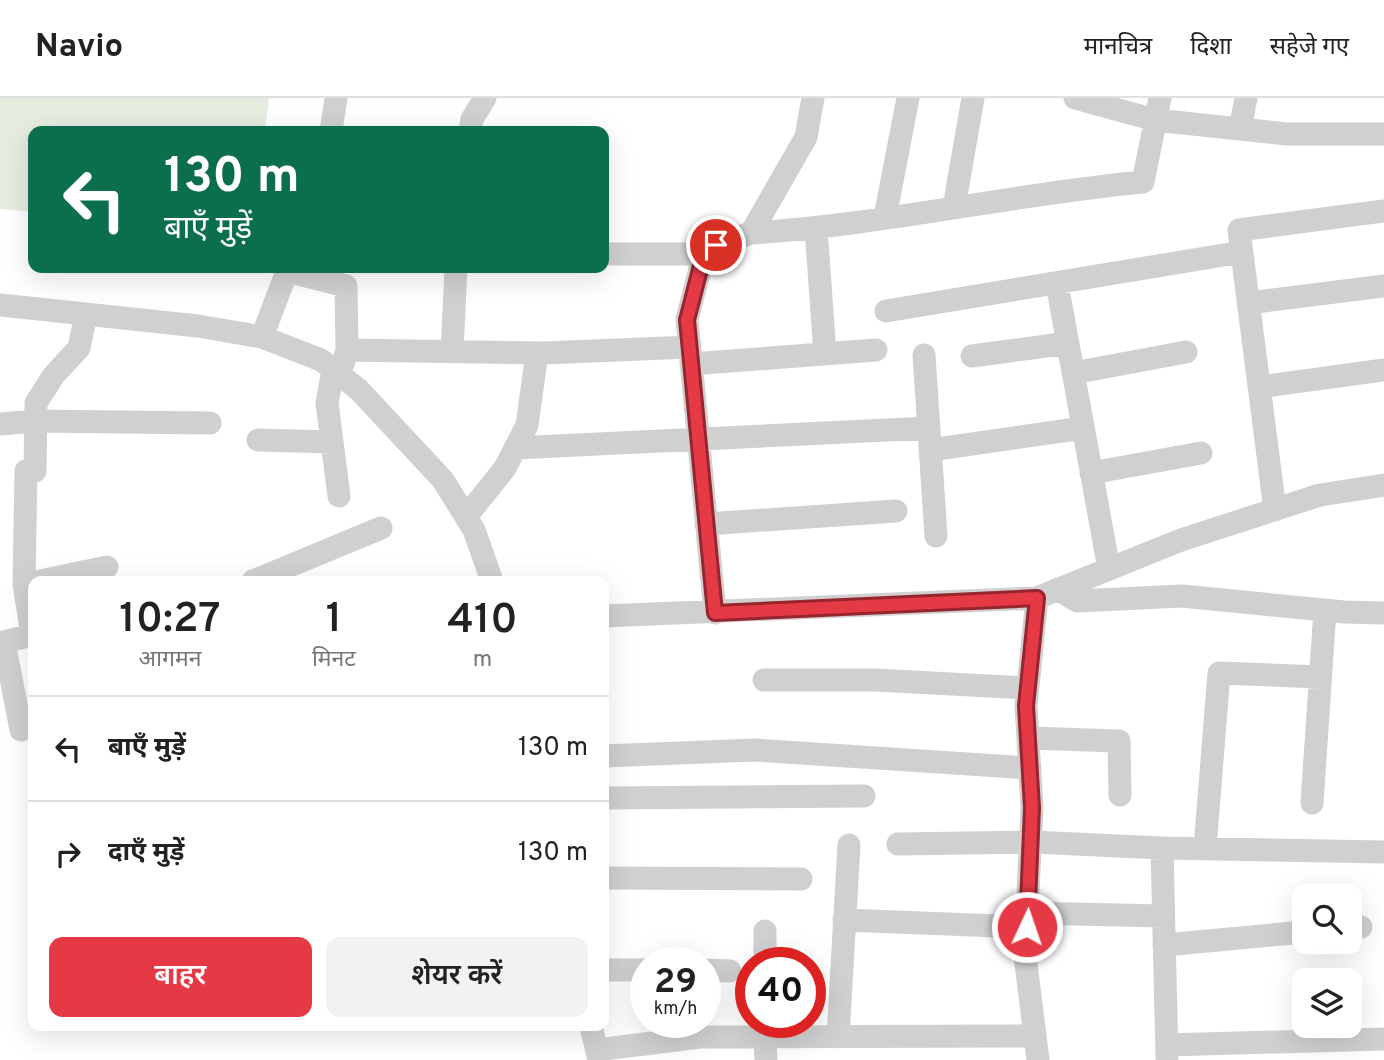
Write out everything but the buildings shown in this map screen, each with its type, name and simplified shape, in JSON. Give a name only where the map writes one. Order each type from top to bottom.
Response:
[{"type":"street","points":[[332,126],[336,98]]},
{"type":"street","points":[[471,126],[472,119],[485,98]]},
{"type":"street","points":[[751,233],[806,137],[813,98]]},
{"type":"street","points":[[885,218],[908,98]]},
{"type":"street","points":[[954,207],[973,98]]},
{"type":"street","points":[[1075,98],[1158,109],[1240,129],[1287,134],[1384,134]]},
{"type":"street","points":[[1240,129],[1246,98]]},
{"type":"street","points":[[609,254],[704,254],[716,245],[751,233],[816,228],[1081,188],[1143,182],[1158,109]]},
{"type":"street","points":[[1275,510],[1239,230],[1384,211]]},
{"type":"street","points":[[816,228],[824,354]]},
{"type":"street","points":[[886,311],[1242,252]]},
{"type":"street","points":[[704,254],[687,320],[715,613]]},
{"type":"street","points":[[262,337],[286,273]]},
{"type":"street","points":[[313,273],[346,286],[347,350],[336,372],[327,403],[338,496]]},
{"type":"street","points":[[452,352],[457,273]]},
{"type":"street","points":[[1057,284],[1109,569]]},
{"type":"street","points":[[1248,303],[1384,286]]},
{"type":"street","points":[[0,305],[198,326],[262,337],[321,360],[359,390],[443,480],[474,530],[490,576]]},
{"type":"street","points":[[32,576],[26,471],[35,471],[36,403],[54,375],[79,348],[86,314]]},
{"type":"street","points":[[972,356],[1068,343]]},
{"type":"street","points":[[347,350],[690,355],[824,354],[876,350]]},
{"type":"street","points":[[1073,373],[1186,352]]},
{"type":"street","points":[[466,517],[505,468],[527,425],[537,353]]},
{"type":"street","points":[[924,355],[936,536]]},
{"type":"street","points":[[1259,387],[1384,370]]},
{"type":"street","points":[[0,424],[35,421],[210,423]]},
{"type":"street","points":[[515,448],[699,440],[930,439],[1083,428]]},
{"type":"street","points":[[258,440],[332,442]]},
{"type":"street","points":[[1091,473],[1201,453]]},
{"type":"street","points":[[1048,594],[1181,540],[1321,495],[1384,485]]},
{"type":"street","points":[[706,524],[896,511]]},
{"type":"street","points":[[265,576],[380,528]]},
{"type":"street","points":[[65,576],[107,567]]},
{"type":"street","points":[[1038,1060],[1025,956],[1032,808],[1026,706],[1048,594]]},
{"type":"street","points":[[609,617],[1048,594],[1077,601],[1182,596],[1325,610],[1384,612]]},
{"type":"street","points":[[1312,803],[1325,610]]},
{"type":"street","points":[[18,731],[4,642],[28,636]]},
{"type":"street","points":[[1205,848],[1219,673],[1320,677]]},
{"type":"street","points":[[764,680],[876,680],[1028,688]]},
{"type":"street","points":[[1028,738],[1119,741],[1120,795]]},
{"type":"street","points":[[609,757],[755,750],[1030,768]]},
{"type":"street","points":[[609,799],[864,796]]},
{"type":"street","points":[[898,844],[1031,842],[1162,848],[1384,852]]},
{"type":"street","points":[[838,1037],[849,845]]},
{"type":"street","points":[[1162,848],[1167,1053],[1384,1040]]},
{"type":"street","points":[[609,878],[801,879]]},
{"type":"street","points":[[844,920],[1027,920],[1163,916]]},
{"type":"street","points":[[765,931],[765,947]]},
{"type":"street","points":[[1164,944],[1292,933]]},
{"type":"street","points":[[609,970],[630,970]]},
{"type":"street","points":[[721,971],[730,971]]},
{"type":"street","points":[[592,1031],[598,1055],[692,1049],[735,1037]]},
{"type":"street","points":[[826,1036],[1034,1036]]},
{"type":"street","points":[[765,1038],[766,1060]]},
{"type":"shaded area","points":[[0,98],[269,98],[266,126],[28,126],[28,212],[0,209]]},
{"type":"route","points":[[716,245],[704,254],[687,320],[715,613],[1037,598],[1026,706],[1032,808],[1027,927]]}]
